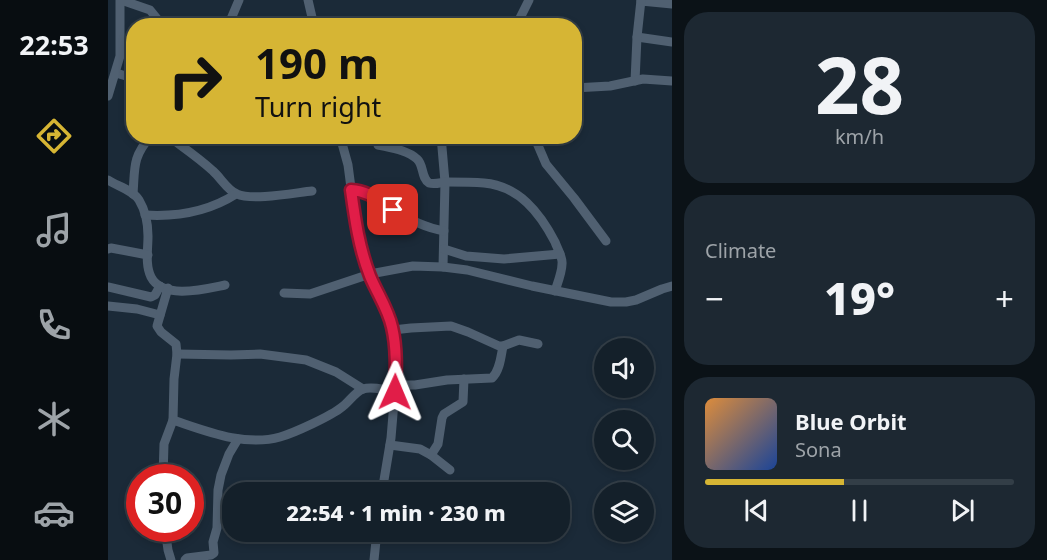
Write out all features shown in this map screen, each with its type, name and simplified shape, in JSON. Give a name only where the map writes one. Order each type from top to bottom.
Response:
[{"type":"street","points":[[108,96],[120,56],[121,0],[150,10],[156,18]]},
{"type":"street","points":[[231,18],[239,0]]},
{"type":"street","points":[[308,0],[312,18]]},
{"type":"street","points":[[520,18],[529,0]]},
{"type":"street","points":[[635,81],[641,1],[672,4]]},
{"type":"street","points":[[637,37],[672,42]]},
{"type":"street","points":[[108,49],[120,47]]},
{"type":"street","points":[[116,73],[126,76]]},
{"type":"street","points":[[582,88],[610,86],[643,79],[672,81]]},
{"type":"street","points":[[134,194],[136,161],[138,152],[144,144]]},
{"type":"street","points":[[179,144],[209,167],[236,194],[264,196],[312,191]]},
{"type":"street","points":[[342,144],[348,165],[356,226],[370,274],[387,311],[395,342],[395,388],[390,445],[384,482]]},
{"type":"street","points":[[442,144],[445,182],[443,267]]},
{"type":"street","points":[[537,144],[546,164],[606,241]]},
{"type":"street","points":[[378,145],[402,151],[418,160],[422,165],[425,179],[434,184],[486,183],[511,191],[524,199],[538,214],[560,254],[562,264],[555,291]]},
{"type":"street","points":[[108,180],[138,198],[148,230],[149,270],[152,278],[164,287],[183,292],[225,285]]},
{"type":"street","points":[[351,190],[362,190],[398,213],[428,227],[444,231]]},
{"type":"street","points":[[145,215],[166,216],[195,212],[212,207],[236,194]]},
{"type":"street","points":[[108,249],[148,255]]},
{"type":"street","points":[[444,249],[466,256],[504,259],[560,254]]},
{"type":"street","points":[[284,293],[309,294],[370,274],[413,266],[468,270],[606,301],[636,300],[672,286]]},
{"type":"street","points":[[108,287],[151,297],[164,287]]},
{"type":"street","points":[[163,464],[164,444],[173,420],[177,354],[176,344],[158,329],[164,287]]},
{"type":"street","points":[[108,306],[136,309],[160,315]]},
{"type":"street","points":[[393,330],[450,326],[499,346],[519,340],[538,344]]},
{"type":"street","points":[[173,420],[238,439],[281,437],[341,408],[363,389],[395,388],[447,380],[494,377],[498,370],[503,346]]},
{"type":"street","points":[[177,354],[260,354],[306,360],[336,372],[363,389]]},
{"type":"street","points":[[431,455],[438,444],[444,414],[463,402],[464,379]]},
{"type":"street","points":[[185,560],[213,553],[221,475],[238,439]]},
{"type":"street","points":[[390,445],[420,449],[450,470]]},
{"type":"street","points":[[168,542],[171,560]]},
{"type":"street","points":[[374,560],[376,542]]},
{"type":"route","points":[[393,210],[362,190],[351,190],[356,226],[370,274],[392,326],[395,342],[395,392]]}]
